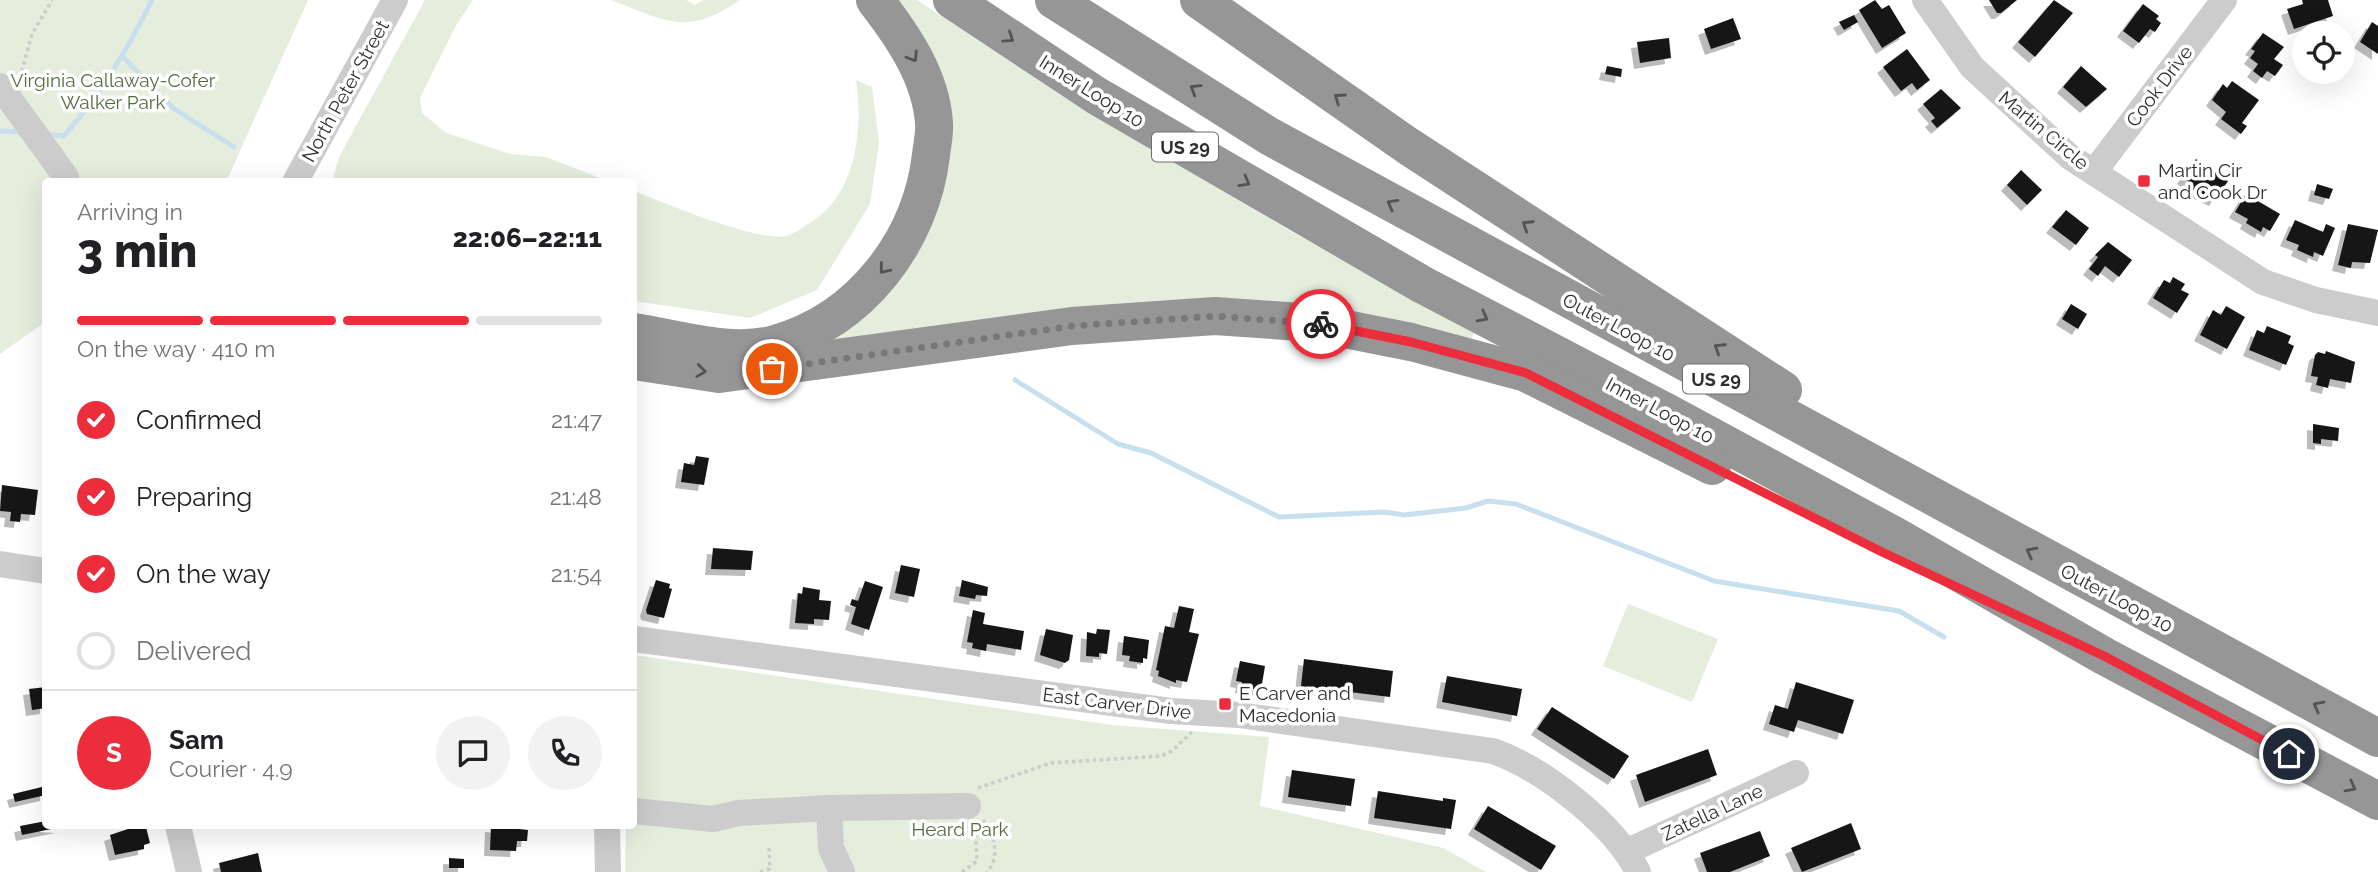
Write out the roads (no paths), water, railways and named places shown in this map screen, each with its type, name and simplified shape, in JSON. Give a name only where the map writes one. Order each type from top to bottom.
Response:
[{"type":"highway","points":[[637,332],[737,349],[774,344],[821,327],[869,288],[903,246],[927,187],[934,123],[919,65],[876,0]]},
{"type":"highway","name":"Inner Loop 10","points":[[952,0],[1097,96],[1423,285],[1897,537],[2104,656],[2378,801]]},
{"type":"highway","name":"Outer Loop 10","points":[[1054,0],[1269,136],[1868,461],[1978,524],[2378,738]]},
{"type":"highway","points":[[1199,0],[1408,146],[1754,370],[1978,524]]},
{"type":"highway","points":[[637,361],[719,374],[746,372],[1072,326],[1215,316],[1315,323],[1411,342],[1526,373],[1882,552],[2104,656]]},
{"type":"street","name":"North Peter Street","points":[[297,178],[395,0]]},
{"type":"street","name":"Martin Circle","points":[[1925,0],[1972,67],[2070,157],[2263,282],[2316,300],[2378,313]]},
{"type":"street","name":"Cook Drive","points":[[2094,172],[2224,0]]},
{"type":"street","points":[[5,83],[67,178]]},
{"type":"street","points":[[0,565],[42,570]]},
{"type":"street","name":"East Carver Drive","points":[[637,639],[1171,711],[1239,715],[1493,751],[1516,759],[1572,796],[1633,862]]},
{"type":"street","name":"Zatella Lane","points":[[1633,862],[1796,773]]},
{"type":"street","points":[[829,808],[831,848],[842,872]]},
{"type":"street","points":[[637,811],[713,819],[738,813],[829,808],[971,813]]},
{"type":"street","points":[[179,829],[189,872]]},
{"type":"street","points":[[607,829],[608,872]]},
{"type":"waterway","points":[[45,134],[64,136],[90,104],[113,71],[152,0]]},
{"type":"waterway","points":[[124,58],[173,108],[234,147]]},
{"type":"waterway","points":[[0,131],[21,132]]},
{"type":"waterway","points":[[1015,380],[1118,444],[1151,453],[1279,517],[1384,512],[1404,515],[1466,508],[1488,501],[1516,504],[1714,581],[1899,611],[1944,637]]},
{"type":"place","name":"Martin Cir and Cook Dr","points":[[2144,181]]},
{"type":"place","name":"E Carver and Macedonia","points":[[1225,704]]},
{"type":"park label","name":"Virginia Callaway-Cofer Walker Park","points":[[113,91]]},
{"type":"park label","name":"Heard Park","points":[[960,829]]}]
